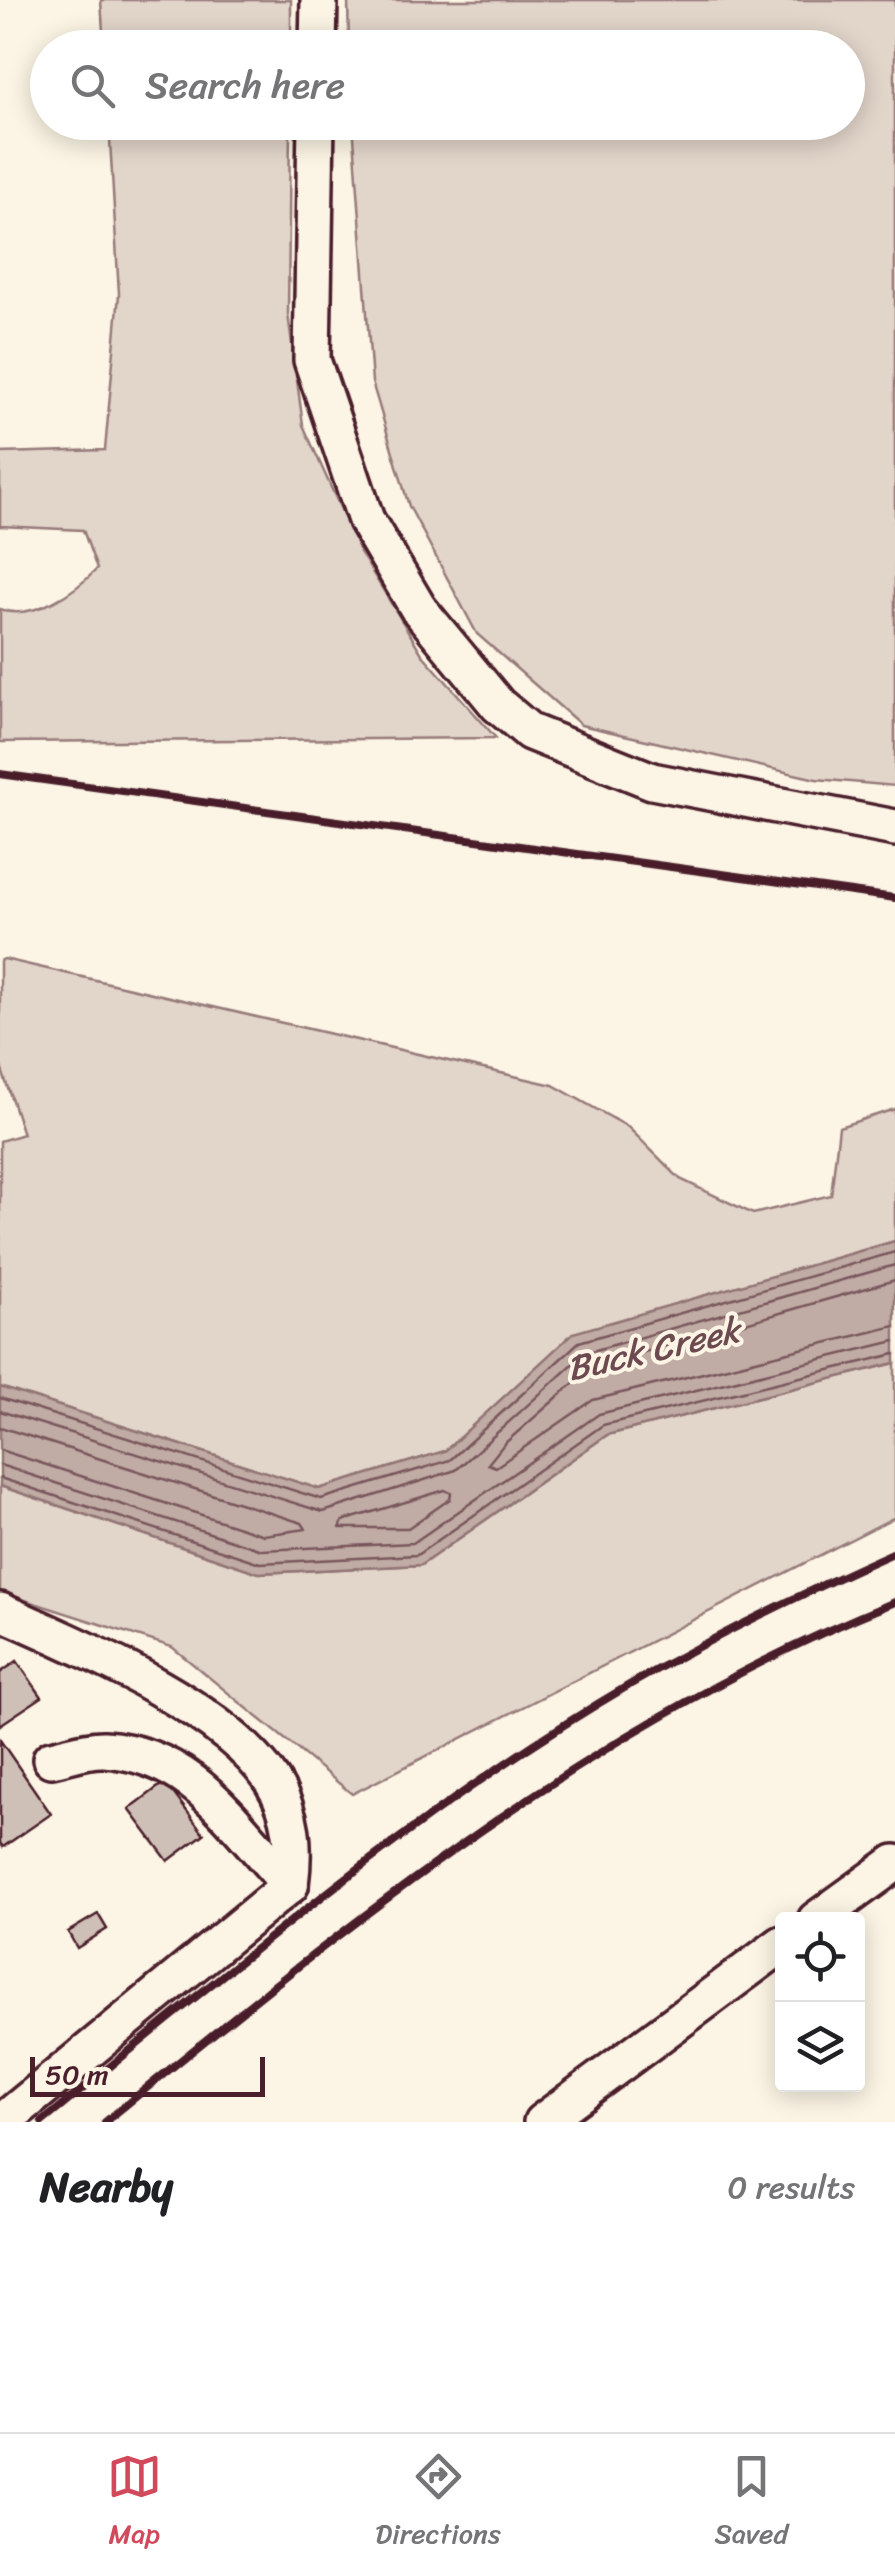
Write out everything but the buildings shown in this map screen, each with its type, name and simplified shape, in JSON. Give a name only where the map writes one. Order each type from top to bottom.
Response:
[{"type":"street","points":[[318,30],[319,0]]},
{"type":"street","points":[[316,140],[312,360],[366,520],[418,608],[498,705],[530,732],[652,781],[895,828]]},
{"type":"street","points":[[0,1611],[98,1655],[198,1713],[242,1747],[271,1780],[287,1814],[295,1848],[290,1884],[2,2122]]},
{"type":"street","points":[[51,1759],[102,1749],[165,1762],[201,1785],[290,1884]]},
{"type":"street","points":[[827,1912],[895,1863]]},
{"type":"street","points":[[542,2122],[775,1949]]},
{"type":"shaded area","points":[[101,0],[291,0],[291,30],[103,30]]},
{"type":"shaded area","points":[[348,0],[895,0],[895,786],[816,779],[581,725],[477,634],[409,506],[372,382],[354,140],[865,140],[865,30],[349,30]]},
{"type":"shaded area","points":[[110,140],[290,140],[288,314],[303,425],[360,552],[422,654],[496,738],[0,742],[0,609],[12,612],[39,608],[66,595],[97,569],[83,530],[0,526],[0,453],[105,450],[119,294]]},
{"type":"shaded area","points":[[0,961],[553,1085],[628,1127],[680,1179],[753,1214],[831,1195],[839,1127],[895,1109],[895,1241],[574,1333],[445,1451],[319,1489],[0,1387],[0,1141],[23,1134],[0,1064]]},
{"type":"shaded area","points":[[895,1363],[895,1517],[352,1794],[172,1647],[0,1592],[0,1486],[259,1573],[421,1565],[607,1435]]},
{"type":"water","name":"Buck Creek","points":[[895,1241],[895,1363],[607,1435],[421,1565],[259,1573],[0,1486],[0,1387],[319,1489],[445,1451],[573,1333]]},
{"type":"railway","points":[[0,774],[895,898]]},
{"type":"railway","points":[[42,2122],[256,1948],[476,1783],[663,1666],[895,1552]]},
{"type":"railway","points":[[105,2122],[384,1901],[579,1766],[680,1705],[786,1650],[895,1602]]}]
